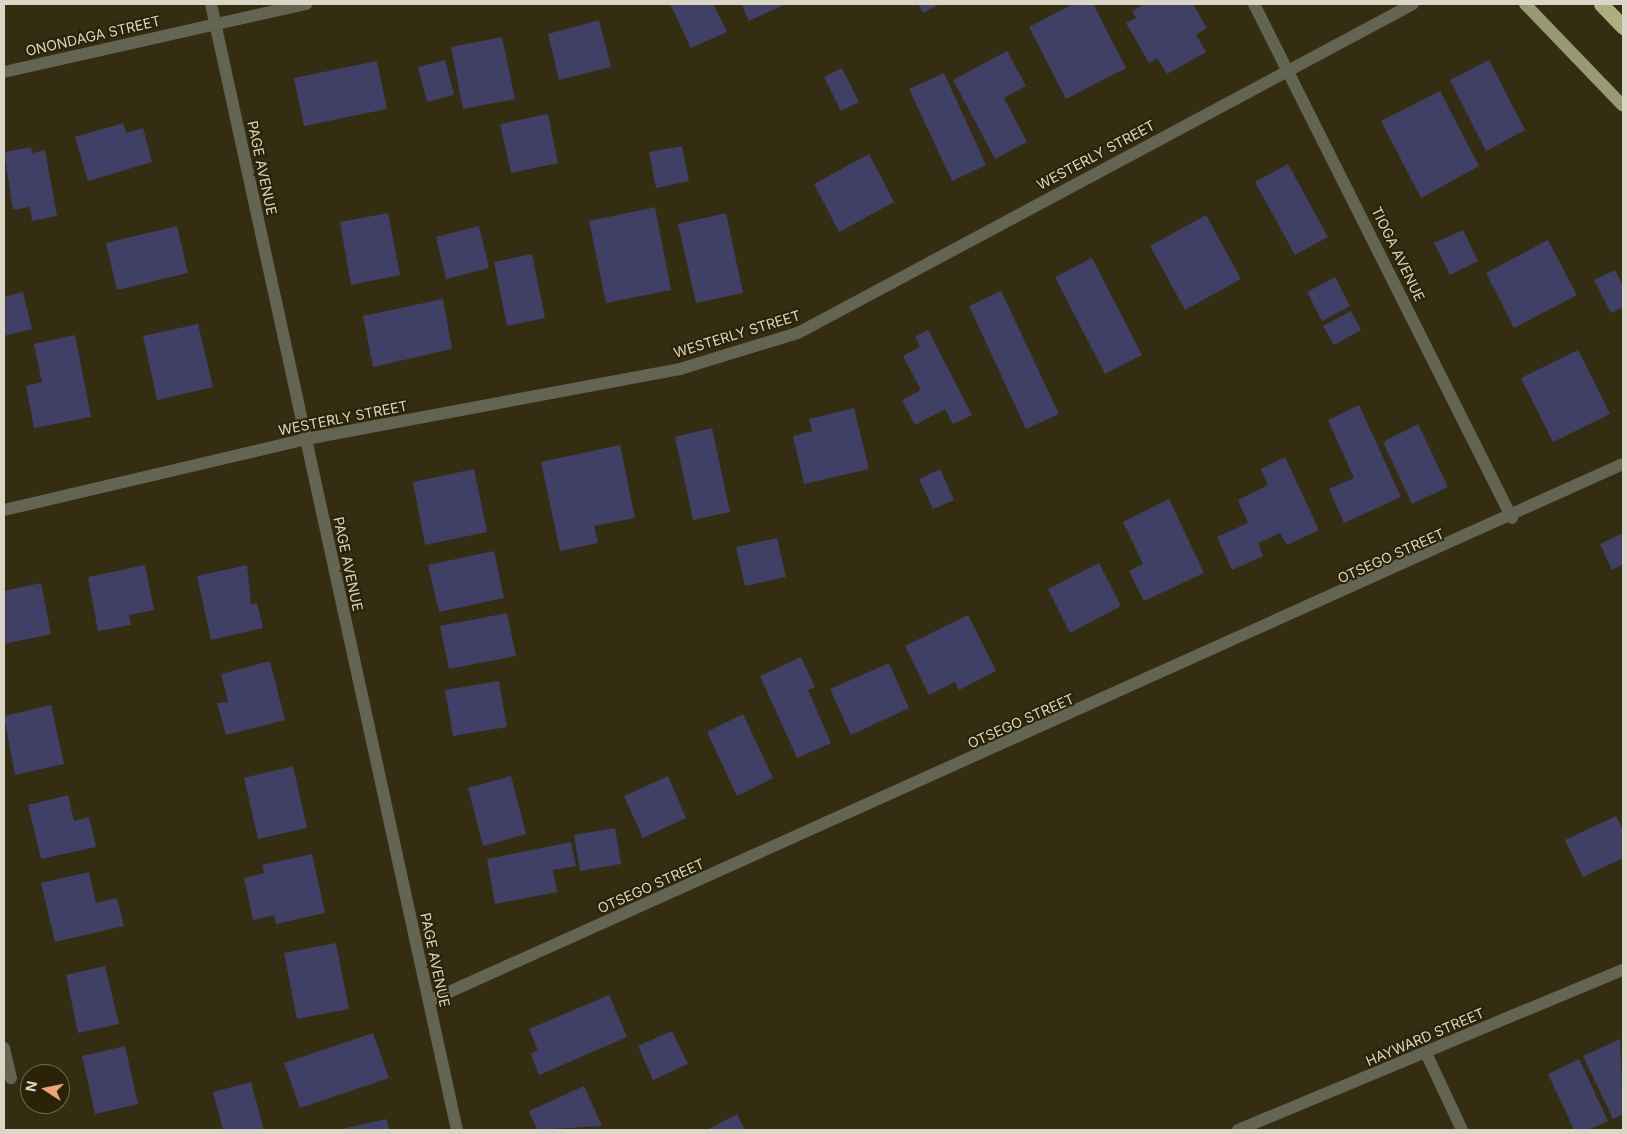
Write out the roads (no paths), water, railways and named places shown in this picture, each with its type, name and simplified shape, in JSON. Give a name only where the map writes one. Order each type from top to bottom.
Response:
[{"type":"highway","points":[[1601,4],[1623,27]]},
{"type":"main road","points":[[1525,4],[1623,106]]},
{"type":"street","name":"PAGE AVENUE","points":[[211,4],[457,1130]]},
{"type":"street","name":"ONONDAGA STREET","points":[[4,72],[215,22],[306,4]]},
{"type":"street","name":"TIOGA AVENUE","points":[[1254,4],[1289,68],[1512,518]]},
{"type":"street","name":"WESTERLY STREET","points":[[4,510],[306,439],[680,368],[798,333],[1289,68],[1413,4]]},
{"type":"street","name":"OTSEGO STREET","points":[[429,1001],[1512,518],[1623,464]]},
{"type":"street","name":"HAYWARD STREET","points":[[1238,1130],[1623,970]]},
{"type":"street","points":[[4,1048],[11,1078]]},
{"type":"street","points":[[1426,1053],[1462,1130]]}]
